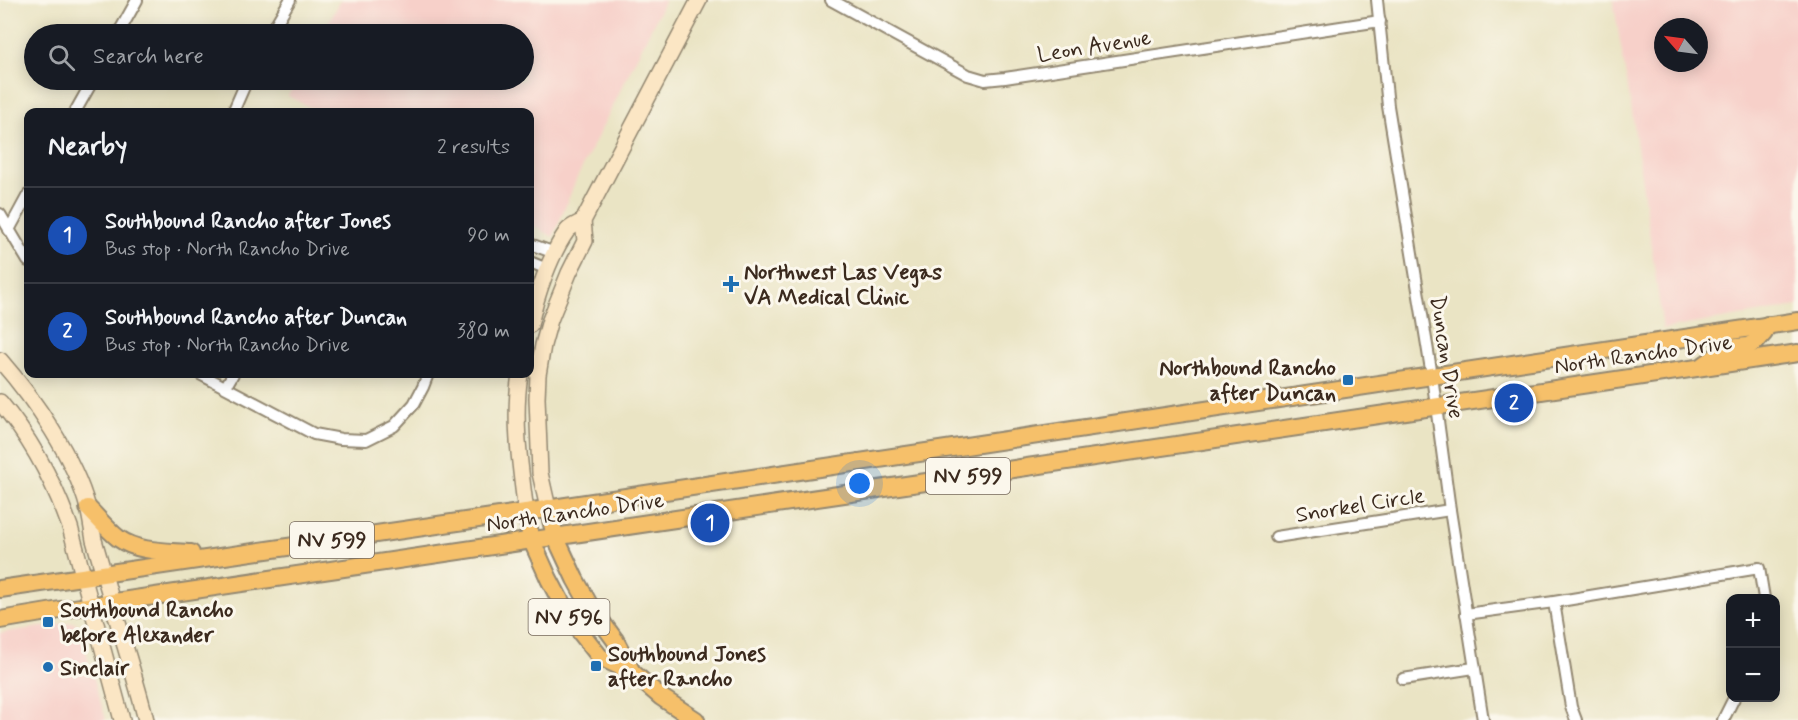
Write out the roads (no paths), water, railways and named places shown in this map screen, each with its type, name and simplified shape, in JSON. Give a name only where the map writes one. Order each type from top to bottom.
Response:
[{"type":"main road","points":[[548,508],[540,473],[537,398],[543,345],[550,320],[585,241],[583,221],[699,0]]},
{"type":"main road","points":[[534,307],[547,270],[568,229],[583,221]]},
{"type":"main road","name":"North Rancho Drive","points":[[0,589],[1798,321]]},
{"type":"main road","points":[[1700,367],[1728,348],[1748,346],[1757,341],[1767,325]]},
{"type":"main road","name":"North Rancho Drive","points":[[0,620],[531,539],[1798,352]]},
{"type":"main road","points":[[0,360],[18,381],[57,439],[71,466],[88,508],[94,538],[146,720]]},
{"type":"main road","points":[[519,378],[516,403],[518,451],[526,512]]},
{"type":"main road","points":[[0,402],[44,467],[59,498],[70,527],[122,720]]},
{"type":"main road","points":[[88,508],[117,537],[130,544],[153,550],[225,555]]},
{"type":"main road","name":"NV 596","points":[[548,508],[555,536],[575,579],[590,606],[615,640],[632,672]]},
{"type":"main road","name":"NV 596","points":[[526,512],[531,539],[549,579],[570,619],[600,657],[632,672],[661,697],[696,720]]},
{"type":"street","points":[[124,24],[137,0]]},
{"type":"street","points":[[276,24],[290,0]]},
{"type":"street","name":"Leon Avenue","points":[[831,0],[968,75],[985,80],[1380,21]]},
{"type":"street","name":"Duncan Drive","points":[[1377,0],[1388,106],[1432,376],[1450,510],[1483,720]]},
{"type":"street","points":[[77,108],[87,90]]},
{"type":"street","points":[[235,108],[242,90]]},
{"type":"street","points":[[9,230],[24,202]]},
{"type":"street","points":[[0,214],[24,254]]},
{"type":"street","points":[[534,245],[555,253]]},
{"type":"street","points":[[534,264],[547,270]]},
{"type":"street","points":[[208,378],[315,434],[341,439],[366,440],[394,426],[414,404],[426,378]]},
{"type":"street","points":[[226,387],[231,378]]},
{"type":"street","name":"Snorkel Circle","points":[[1276,537],[1450,510]]},
{"type":"street","points":[[1466,614],[1759,568],[1763,594]]},
{"type":"street","points":[[1554,602],[1571,707],[1576,720]]},
{"type":"street","points":[[1403,679],[1474,668]]},
{"type":"street","points":[[1723,720],[1732,702]]},
{"type":"place","name":"Northwest Las Vegas VA Medical Clinic","points":[[731,284]]},
{"type":"place","name":"Northbound Rancho after Duncan","points":[[1348,380]]},
{"type":"place","name":"Southbound Rancho after Duncan","points":[[1514,403]]},
{"type":"place","name":"Southbound Rancho after Jones","points":[[710,523]]},
{"type":"place","name":"Southbound Rancho before Alexander","points":[[48,622]]},
{"type":"place","name":"Southbound Jones after Rancho","points":[[596,666]]},
{"type":"place","name":"Sinclair","points":[[48,667]]}]
